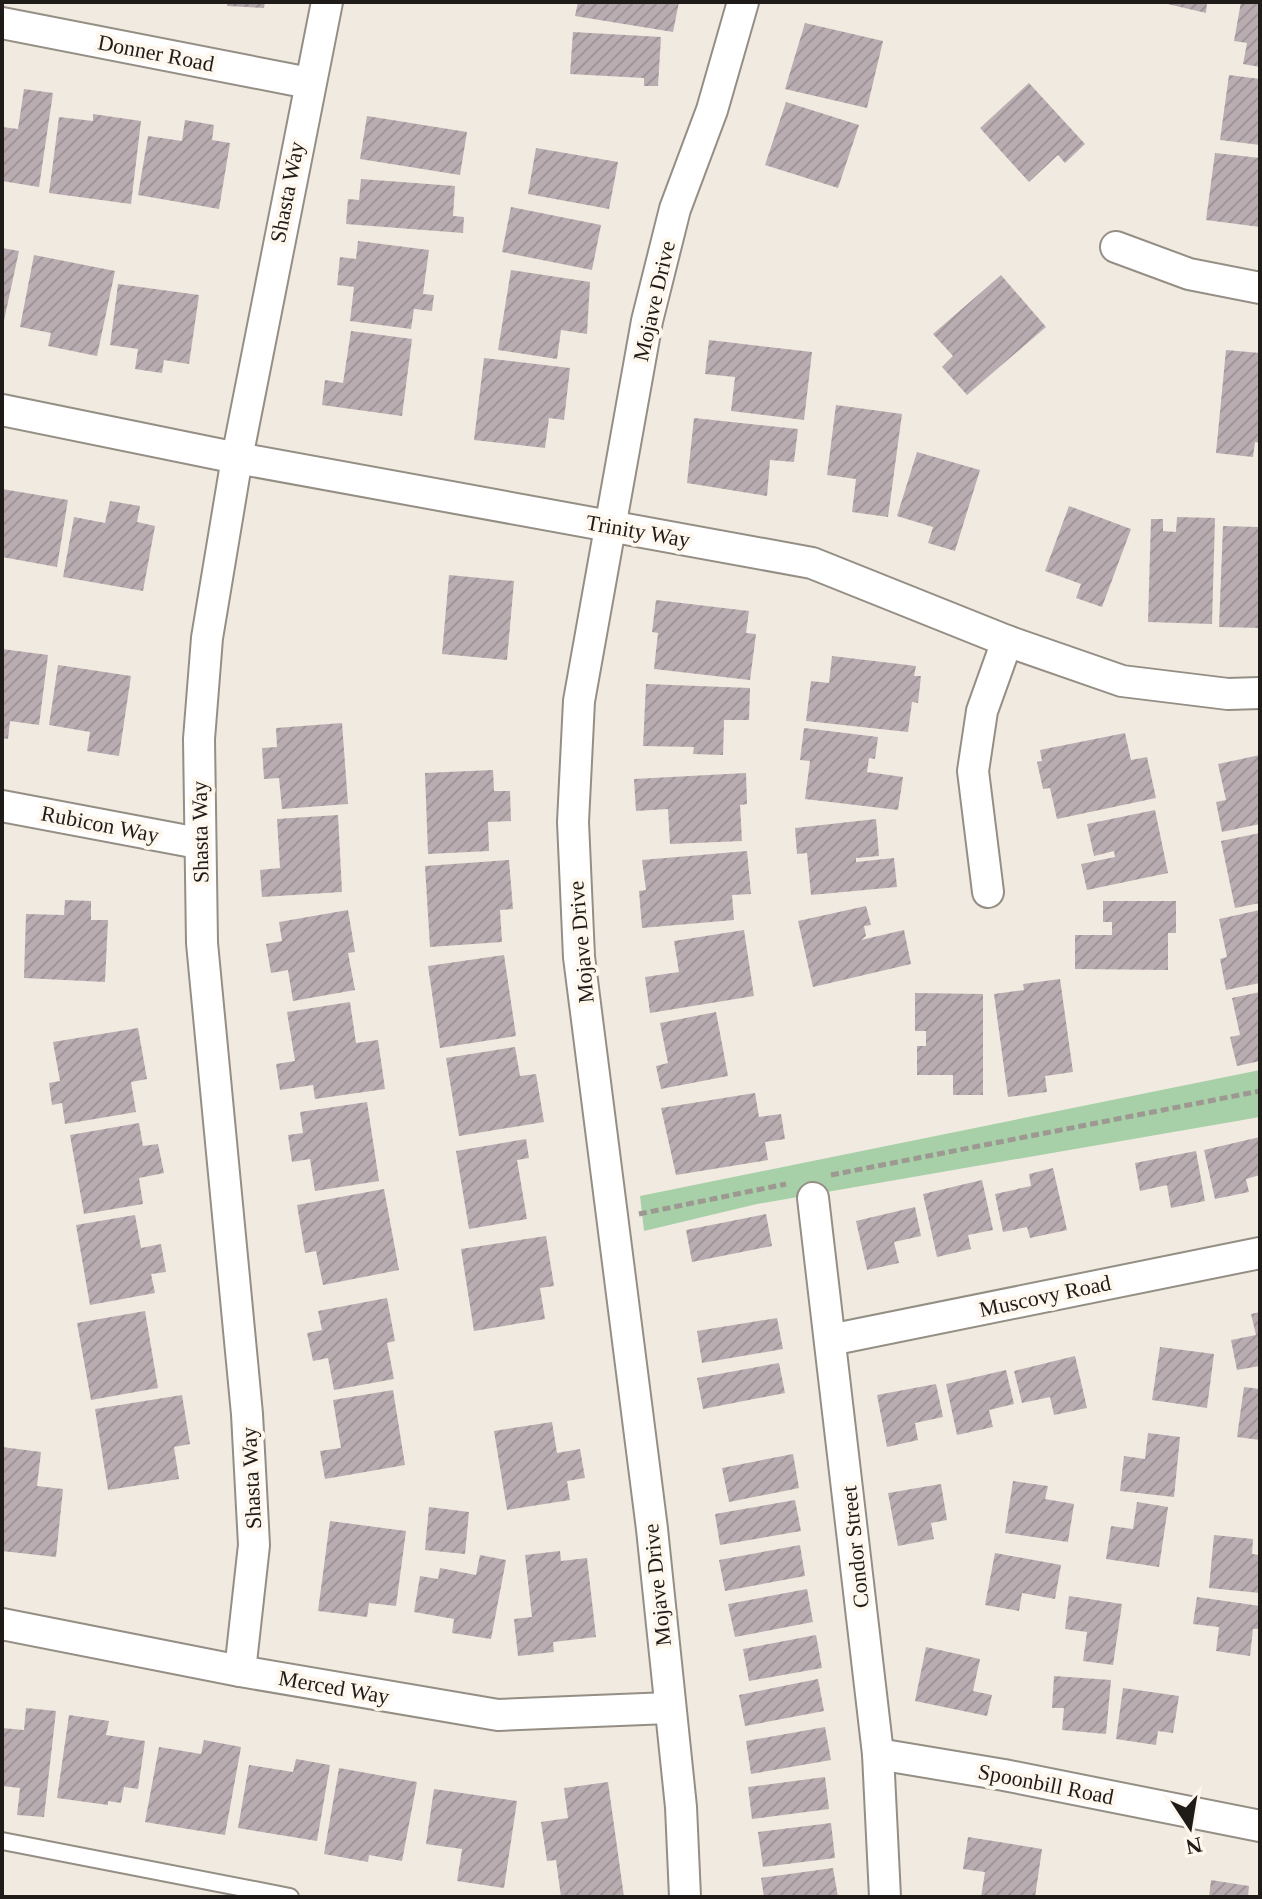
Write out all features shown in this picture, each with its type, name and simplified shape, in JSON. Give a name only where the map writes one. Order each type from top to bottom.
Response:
[{"type":"street","name":"Shasta Way","points":[[240,1671],[254,1545],[247,1414],[202,943],[198,843],[199,739],[207,638],[237,458],[327,2]]},
{"type":"street","name":"Mojave Drive","points":[[685,1897],[681,1807],[615,1219],[579,957],[573,822],[579,701],[647,321],[671,223],[712,110],[743,2]]},
{"type":"street","name":"Donner Road","points":[[2,23],[309,83]]},
{"type":"street","points":[[1116,247],[1189,274],[1260,288]]},
{"type":"street","name":"Trinity Way","points":[[2,410],[237,458],[812,563],[1007,641],[1122,681],[1228,694],[1260,693]]},
{"type":"street","points":[[988,892],[973,771],[982,711],[1007,641]]},
{"type":"street","name":"Rubicon Way","points":[[2,806],[198,843]]},
{"type":"street","name":"Condor Street","points":[[811,1186],[878,1754],[885,1897]]},
{"type":"street","name":"Muscovy Road","points":[[830,1340],[1260,1253]]},
{"type":"street","name":"Merced Way","points":[[2,1624],[240,1671],[498,1715],[669,1708]]},
{"type":"street","name":"Spoonbill Road","points":[[878,1754],[1004,1775],[1260,1826]]},
{"type":"lane","points":[[2,1841],[290,1897]]},
{"type":"path","points":[[615,1219],[811,1186],[1260,1091]]},
{"type":"green space","points":[[1260,1070],[1260,1117],[757,1204],[644,1231],[640,1196]]},
{"type":"building","points":[[227,2],[265,2],[264,8],[227,6]]},
{"type":"building","points":[[578,2],[679,2],[673,32],[575,16]]},
{"type":"building","points":[[1159,2],[1207,2],[1206,13]]},
{"type":"building","points":[[1241,2],[1260,2],[1260,67],[1243,64],[1247,43],[1234,41]]},
{"type":"building","points":[[805,23],[883,41],[867,108],[785,89]]},
{"type":"building","points":[[573,32],[661,37],[658,86],[644,86],[644,78],[570,74]]},
{"type":"building","points":[[1229,75],[1260,79],[1260,145],[1220,140]]},
{"type":"building","points":[[1029,83],[1085,144],[1065,163],[1058,155],[1029,182],[980,128]]},
{"type":"building","points":[[24,89],[53,93],[39,187],[2,181],[2,127],[18,129]]},
{"type":"building","points":[[786,102],[859,125],[838,188],[765,165]]},
{"type":"building","points":[[93,114],[141,121],[131,204],[49,193],[59,117],[93,121]]},
{"type":"building","points":[[367,116],[467,132],[460,175],[360,159]]},
{"type":"building","points":[[185,120],[214,125],[212,140],[230,143],[219,209],[138,195],[148,136],[182,141]]},
{"type":"building","points":[[536,148],[618,162],[609,209],[528,194]]},
{"type":"building","points":[[1215,153],[1260,158],[1260,227],[1206,220]]},
{"type":"building","points":[[361,179],[455,186],[453,216],[464,217],[463,233],[346,224],[348,199],[359,200]]},
{"type":"building","points":[[511,207],[601,225],[592,270],[502,252]]},
{"type":"building","points":[[358,241],[429,250],[423,294],[434,295],[432,311],[414,309],[411,329],[350,321],[354,287],[337,285],[340,257],[356,259]]},
{"type":"building","points":[[2,248],[19,251],[3,325],[2,325]]},
{"type":"building","points":[[34,255],[115,271],[97,356],[48,346],[51,333],[20,327]]},
{"type":"building","points":[[511,270],[590,282],[587,334],[561,330],[557,359],[498,350]]},
{"type":"building","points":[[1001,275],[1046,327],[967,395],[942,367],[953,356],[933,334]]},
{"type":"building","points":[[118,284],[199,295],[189,364],[164,360],[162,373],[135,369],[138,349],[110,345]]},
{"type":"building","points":[[351,331],[412,339],[402,416],[322,405],[325,380],[343,383]]},
{"type":"building","points":[[709,340],[812,352],[804,420],[731,411],[735,377],[705,374]]},
{"type":"building","points":[[1226,350],[1260,353],[1260,443],[1255,442],[1253,457],[1216,453]]},
{"type":"building","points":[[484,358],[570,368],[564,420],[549,418],[545,448],[474,440]]},
{"type":"building","points":[[836,405],[902,414],[888,517],[852,512],[856,479],[827,475]]},
{"type":"building","points":[[694,418],[798,429],[794,462],[770,460],[767,496],[687,483]]},
{"type":"building","points":[[917,452],[980,470],[955,551],[928,543],[933,527],[897,516]]},
{"type":"building","points":[[2,489],[68,500],[57,567],[2,557]]},
{"type":"building","points":[[110,501],[140,506],[137,522],[155,526],[143,591],[63,577],[74,517],[105,523]]},
{"type":"building","points":[[1069,506],[1131,529],[1102,607],[1076,598],[1081,584],[1045,571]]},
{"type":"building","points":[[1177,517],[1215,518],[1212,624],[1148,622],[1151,519],[1163,519],[1163,531],[1176,532]]},
{"type":"building","points":[[1223,526],[1258,527],[1260,628],[1219,627]]},
{"type":"building","points":[[449,575],[514,581],[507,660],[442,654]]},
{"type":"building","points":[[656,600],[749,611],[746,633],[756,634],[750,680],[654,669],[658,633],[652,632]]},
{"type":"building","points":[[2,649],[48,655],[39,725],[10,721],[8,739],[2,738]]},
{"type":"building","points":[[832,656],[916,666],[914,676],[921,676],[918,703],[912,702],[908,732],[806,721],[811,681],[829,683]]},
{"type":"building","points":[[58,665],[131,676],[119,756],[87,751],[90,732],[49,725]]},
{"type":"building","points":[[646,684],[750,688],[749,720],[724,720],[723,755],[693,754],[694,747],[643,746]]},
{"type":"building","points":[[342,723],[348,804],[282,809],[279,778],[264,779],[262,748],[277,747],[276,728]]},
{"type":"building","points":[[804,728],[878,737],[875,759],[869,758],[867,772],[903,777],[898,810],[805,799],[810,761],[800,760]]},
{"type":"building","points":[[1125,733],[1131,760],[1147,757],[1156,798],[1057,819],[1050,788],[1043,789],[1037,762],[1042,761],[1040,750]]},
{"type":"building","points":[[1260,755],[1260,824],[1222,832],[1216,802],[1226,800],[1218,764]]},
{"type":"building","points":[[493,770],[494,791],[510,791],[511,821],[488,822],[489,851],[428,854],[425,773]]},
{"type":"building","points":[[746,773],[747,804],[740,805],[742,841],[670,844],[668,809],[636,811],[634,779]]},
{"type":"building","points":[[1155,810],[1168,873],[1087,890],[1081,864],[1115,857],[1114,851],[1094,856],[1087,824]]},
{"type":"building","points":[[338,815],[342,892],[262,897],[260,870],[280,868],[277,819]]},
{"type":"building","points":[[876,819],[879,856],[856,858],[856,862],[894,858],[897,887],[811,895],[807,853],[797,854],[795,828]]},
{"type":"building","points":[[1260,833],[1260,903],[1235,908],[1221,841]]},
{"type":"building","points":[[747,851],[751,894],[732,895],[734,920],[642,928],[639,891],[646,890],[642,860]]},
{"type":"building","points":[[509,860],[513,909],[500,910],[502,942],[430,947],[425,866]]},
{"type":"building","points":[[65,900],[91,901],[91,920],[108,920],[105,982],[24,978],[26,914],[64,915]]},
{"type":"building","points":[[1103,901],[1176,901],[1176,933],[1168,933],[1168,970],[1075,969],[1075,935],[1112,935],[1112,922],[1103,922]]},
{"type":"building","points":[[866,906],[871,925],[864,926],[866,936],[861,940],[904,930],[911,964],[813,987],[798,921]]},
{"type":"building","points":[[348,910],[355,952],[348,953],[355,990],[293,1001],[288,970],[271,973],[266,944],[282,941],[279,922]]},
{"type":"building","points":[[1260,910],[1260,983],[1226,990],[1220,959],[1227,957],[1219,919]]},
{"type":"building","points":[[744,930],[754,996],[650,1013],[645,977],[679,972],[674,941]]},
{"type":"building","points":[[504,955],[516,1036],[440,1048],[428,966]]},
{"type":"building","points":[[1060,979],[1073,1072],[1045,1076],[1047,1092],[1008,1097],[994,994],[1024,990],[1023,984]]},
{"type":"building","points":[[1260,992],[1260,1061],[1237,1066],[1230,1037],[1240,1035],[1232,998]]},
{"type":"building","points":[[915,993],[983,994],[983,1095],[953,1095],[953,1075],[917,1075],[917,1046],[926,1046],[926,1031],[915,1031]]},
{"type":"building","points":[[350,1002],[356,1043],[378,1040],[385,1089],[315,1099],[313,1085],[280,1090],[276,1064],[295,1061],[287,1012]]},
{"type":"building","points":[[716,1012],[728,1076],[661,1089],[656,1066],[668,1063],[660,1023]]},
{"type":"building","points":[[138,1028],[147,1079],[131,1082],[136,1112],[65,1124],[62,1103],[52,1105],[49,1083],[60,1081],[53,1042]]},
{"type":"building","points":[[515,1047],[520,1076],[536,1074],[544,1122],[459,1136],[446,1058]]},
{"type":"building","points":[[755,1093],[759,1117],[781,1114],[785,1139],[765,1142],[768,1160],[676,1175],[661,1108]]},
{"type":"building","points":[[367,1102],[379,1181],[315,1191],[310,1159],[292,1162],[288,1135],[303,1133],[300,1112]]},
{"type":"building","points":[[139,1123],[143,1146],[158,1144],[164,1173],[139,1178],[143,1204],[84,1214],[70,1135]]},
{"type":"building","points":[[1260,1137],[1260,1175],[1246,1179],[1249,1192],[1215,1199],[1204,1150]]},
{"type":"building","points":[[526,1139],[529,1158],[517,1160],[527,1219],[469,1229],[456,1151]]},
{"type":"building","points":[[1196,1151],[1205,1201],[1171,1208],[1167,1185],[1140,1191],[1135,1163]]},
{"type":"building","points":[[1053,1168],[1067,1230],[1030,1238],[1027,1227],[1003,1232],[995,1194],[1031,1186],[1029,1174]]},
{"type":"building","points":[[982,1180],[993,1230],[968,1235],[971,1249],[937,1257],[923,1194]]},
{"type":"building","points":[[384,1189],[399,1270],[323,1285],[316,1251],[305,1253],[297,1205]]},
{"type":"building","points":[[915,1207],[921,1236],[894,1242],[899,1263],[867,1270],[856,1221]]},
{"type":"building","points":[[766,1214],[772,1246],[692,1262],[686,1230]]},
{"type":"building","points":[[135,1215],[141,1248],[161,1244],[166,1272],[151,1274],[155,1293],[90,1305],[76,1225]]},
{"type":"building","points":[[546,1236],[554,1286],[540,1288],[545,1319],[474,1331],[461,1249]]},
{"type":"building","points":[[387,1298],[395,1341],[387,1343],[394,1379],[334,1390],[328,1358],[313,1361],[307,1333],[322,1330],[318,1311]]},
{"type":"building","points":[[145,1311],[158,1388],[91,1400],[77,1323]]},
{"type":"building","points":[[1260,1312],[1260,1366],[1237,1370],[1231,1340],[1256,1335],[1251,1314]]},
{"type":"building","points":[[777,1318],[783,1349],[702,1363],[697,1331]]},
{"type":"building","points":[[1160,1347],[1214,1354],[1207,1408],[1152,1400]]},
{"type":"building","points":[[1075,1356],[1087,1408],[1054,1415],[1050,1397],[1022,1403],[1014,1371]]},
{"type":"building","points":[[779,1363],[785,1393],[703,1409],[697,1378]]},
{"type":"building","points":[[1006,1370],[1014,1404],[989,1410],[993,1427],[957,1435],[946,1384]]},
{"type":"building","points":[[936,1384],[943,1417],[915,1423],[918,1440],[887,1447],[877,1395]]},
{"type":"building","points":[[1244,1387],[1260,1389],[1260,1440],[1237,1437]]},
{"type":"building","points":[[393,1390],[405,1465],[325,1479],[320,1451],[341,1448],[333,1400]]},
{"type":"building","points":[[182,1395],[190,1444],[174,1447],[179,1479],[108,1490],[95,1409]]},
{"type":"building","points":[[552,1422],[557,1453],[580,1449],[585,1478],[567,1481],[570,1500],[507,1510],[494,1431]]},
{"type":"building","points":[[1148,1433],[1180,1437],[1174,1497],[1120,1491],[1124,1456],[1145,1459]]},
{"type":"building","points":[[2,1447],[41,1452],[37,1486],[63,1489],[56,1557],[2,1551]]},
{"type":"building","points":[[793,1454],[799,1488],[729,1502],[722,1468]]},
{"type":"building","points":[[1013,1481],[1048,1486],[1045,1499],[1074,1504],[1068,1542],[1005,1533]]},
{"type":"building","points":[[941,1484],[947,1520],[931,1523],[934,1539],[898,1546],[888,1493]]},
{"type":"building","points":[[795,1500],[801,1531],[720,1545],[715,1514]]},
{"type":"building","points":[[1137,1502],[1168,1507],[1159,1567],[1106,1559],[1111,1526],[1133,1529]]},
{"type":"building","points":[[429,1507],[469,1512],[465,1554],[425,1550]]},
{"type":"building","points":[[330,1521],[406,1531],[396,1606],[369,1603],[367,1617],[318,1611]]},
{"type":"building","points":[[1214,1535],[1253,1539],[1252,1554],[1260,1555],[1260,1593],[1209,1588]]},
{"type":"building","points":[[800,1545],[805,1576],[725,1591],[719,1560]]},
{"type":"building","points":[[560,1551],[561,1561],[587,1558],[596,1637],[553,1642],[554,1652],[518,1656],[514,1619],[532,1617],[525,1555]]},
{"type":"building","points":[[995,1553],[1061,1565],[1055,1599],[1022,1593],[1019,1611],[985,1605]]},
{"type":"building","points":[[480,1555],[506,1560],[491,1639],[452,1633],[454,1619],[414,1612],[420,1576],[438,1579],[440,1568],[476,1575]]},
{"type":"building","points":[[807,1589],[813,1622],[735,1637],[728,1604]]},
{"type":"building","points":[[1069,1596],[1122,1604],[1113,1665],[1083,1661],[1087,1632],[1065,1629]]},
{"type":"building","points":[[1197,1597],[1260,1606],[1260,1629],[1253,1629],[1250,1656],[1216,1651],[1219,1627],[1193,1624]]},
{"type":"building","points":[[816,1635],[822,1668],[749,1681],[743,1649]]},
{"type":"building","points":[[926,1647],[980,1659],[973,1691],[992,1695],[987,1716],[915,1701]]},
{"type":"building","points":[[1054,1676],[1111,1680],[1106,1734],[1062,1730],[1064,1708],[1052,1708]]},
{"type":"building","points":[[818,1679],[824,1711],[745,1726],[739,1695]]},
{"type":"building","points":[[1123,1688],[1179,1696],[1173,1733],[1158,1731],[1156,1745],[1116,1739]]},
{"type":"building","points":[[26,1708],[56,1711],[44,1817],[17,1815],[20,1788],[2,1786],[2,1728],[24,1730]]},
{"type":"building","points":[[69,1715],[109,1721],[106,1735],[145,1741],[138,1789],[124,1787],[121,1803],[108,1801],[108,1805],[57,1798]]},
{"type":"building","points":[[825,1727],[831,1760],[751,1774],[746,1741]]},
{"type":"building","points":[[204,1740],[241,1747],[225,1835],[145,1822],[159,1747],[201,1754]]},
{"type":"building","points":[[296,1759],[330,1765],[317,1841],[238,1828],[249,1765],[293,1772]]},
{"type":"building","points":[[339,1768],[417,1782],[402,1861],[369,1855],[368,1862],[324,1854]]},
{"type":"building","points":[[825,1777],[829,1809],[752,1819],[748,1787]]},
{"type":"building","points":[[608,1782],[624,1897],[561,1897],[556,1860],[547,1861],[541,1822],[568,1818],[564,1788]]},
{"type":"building","points":[[434,1789],[517,1801],[504,1888],[457,1881],[462,1849],[426,1844]]},
{"type":"building","points":[[831,1823],[835,1858],[763,1867],[758,1832]]},
{"type":"building","points":[[968,1837],[1042,1849],[1035,1897],[981,1897],[985,1872],[963,1869]]},
{"type":"building","points":[[833,1868],[838,1897],[764,1897],[761,1878]]},
{"type":"building","points":[[1211,1880],[1249,1886],[1248,1897],[1209,1897]]}]
